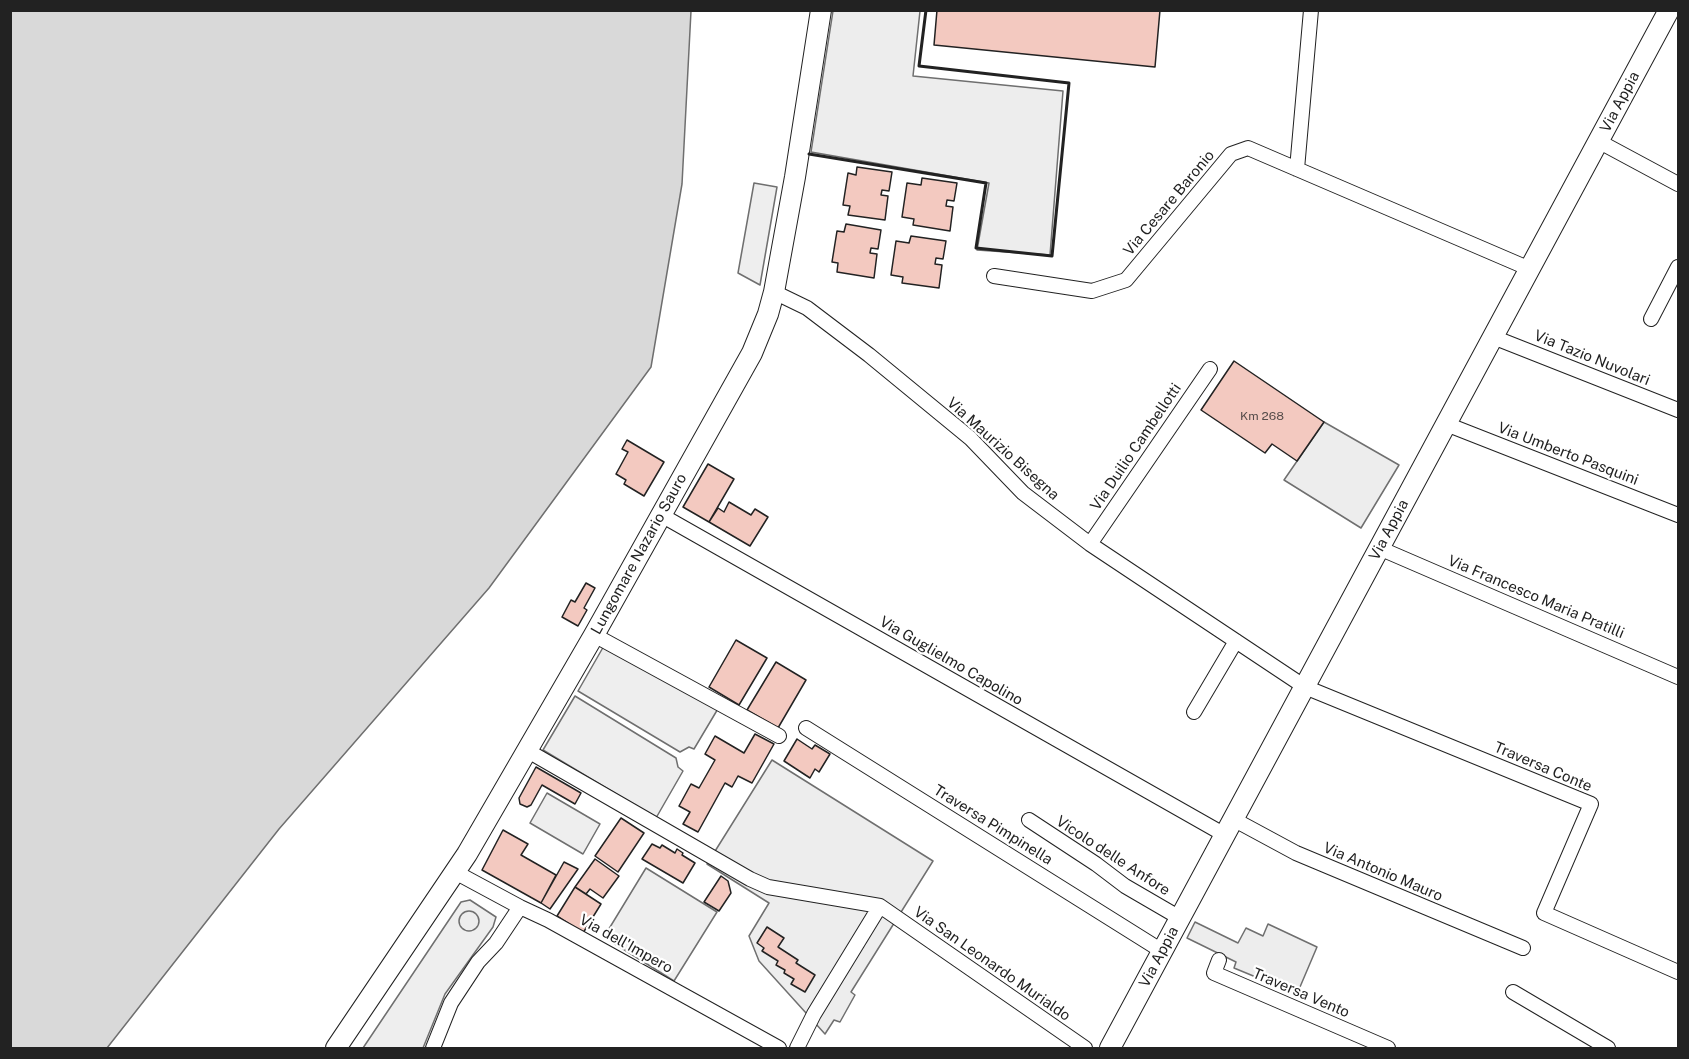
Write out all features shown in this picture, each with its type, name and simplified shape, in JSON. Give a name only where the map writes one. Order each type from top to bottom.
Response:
[{"type":"main road","name":"Lungomare Nazario Sauro","points":[[336,1048],[455,872],[528,751],[752,353],[768,314],[774,291],[795,177],[821,10]]},
{"type":"main road","name":"Via Appia","points":[[1110,1048],[1669,10]]},
{"type":"street","points":[[1298,170],[1311,10]]},
{"type":"street","points":[[1598,141],[1678,184]]},
{"type":"street","name":"Via Cesare Baronio","points":[[993,276],[1092,291],[1126,279],[1231,154],[1248,148],[1530,269]]},
{"type":"street","points":[[1651,319],[1678,267]]},
{"type":"street","name":"Via Maurizio Bisegna","points":[[774,291],[807,308],[869,355],[970,438],[1023,493],[1090,544],[1305,687]]},
{"type":"street","name":"Via Tazio Nuvolari","points":[[1493,337],[1678,410]]},
{"type":"street","name":"Via Duilio Cambellotti","points":[[1090,544],[1210,369]]},
{"type":"street","name":"Via Umberto Pasquini","points":[[1446,424],[1678,515]]},
{"type":"street","name":"Via Guglielmo Capolino","points":[[661,515],[1229,827]]},
{"type":"street","name":"Via Francesco Maria Pratilli","points":[[1380,548],[1678,677]]},
{"type":"street","points":[[594,635],[779,736]]},
{"type":"street","points":[[1194,712],[1236,641]]},
{"type":"street","name":"Traversa Conte","points":[[1305,687],[1592,804],[1544,913],[1678,972]]},
{"type":"street","name":"Traversa Pimpinella","points":[[806,728],[1162,951]]},
{"type":"street","points":[[528,751],[717,861],[768,887],[880,906],[814,1014],[796,1048]]},
{"type":"street","name":"Vicolo delle Anfore","points":[[1029,820],[1125,886],[1180,918]]},
{"type":"street","name":"Via Antonio Mauro","points":[[1229,827],[1523,948]]},
{"type":"street","name":"Via dell'Impero","points":[[455,872],[548,920],[779,1048]]},
{"type":"street","name":"Via San Leonardo Murialdo","points":[[880,906],[1085,1048]]},
{"type":"street","points":[[433,1048],[451,1003],[478,962],[496,943],[520,907]]},
{"type":"street","name":"Traversa Vento","points":[[1219,960],[1214,973],[1388,1048]]},
{"type":"street","points":[[1513,992],[1608,1048]]},
{"type":"shaded area","points":[[10,11],[691,11],[682,184],[651,367],[489,588],[279,829],[107,1048],[11,1048]]},
{"type":"shaded area","points":[[833,11],[920,11],[913,76],[1063,91],[1050,255],[977,250],[989,183],[811,152]]},
{"type":"shaded area","points":[[754,183],[777,187],[760,285],[738,273]]},
{"type":"shaded area","points":[[1324,422],[1399,465],[1361,528],[1284,480]]},
{"type":"shaded area","points":[[605,644],[719,707],[694,749],[689,747],[680,752],[578,691]]},
{"type":"shaded area","points":[[575,696],[676,758],[678,767],[683,771],[656,818],[543,750]]},
{"type":"shaded area","points":[[772,760],[933,861],[851,992],[855,995],[840,1022],[834,1020],[825,1034],[759,961],[749,936],[769,903],[707,864]]},
{"type":"shaded area","points":[[547,793],[600,824],[583,854],[530,823]]},
{"type":"shaded area","points":[[646,868],[717,912],[674,981],[604,937]]},
{"type":"shaded area","points":[[470,900],[496,917],[493,927],[445,994],[423,1048],[363,1048],[461,902]]},
{"type":"shaded area","points":[[469,911],[476,914],[479,921],[476,928],[469,931],[462,928],[459,921],[462,914]]},
{"type":"shaded area","points":[[1195,922],[1238,943],[1246,928],[1263,936],[1268,924],[1317,947],[1297,994],[1234,968],[1236,962],[1187,938]]},
{"type":"building","points":[[937,10],[1160,10],[1155,67],[934,45]]},
{"type":"building","points":[[857,167],[892,172],[889,191],[882,190],[881,195],[888,196],[885,220],[848,215],[850,206],[843,205],[848,173],[856,175]]},
{"type":"building","points":[[922,178],[957,183],[954,201],[947,200],[946,206],[953,207],[950,231],[913,225],[914,219],[902,217],[907,183],[921,185]]},
{"type":"building","points":[[846,224],[881,230],[878,249],[871,248],[870,253],[877,254],[874,278],[837,272],[838,263],[832,262],[837,231],[844,232]]},
{"type":"building","points":[[911,236],[946,241],[943,259],[936,258],[935,264],[942,265],[939,288],[902,283],[903,277],[891,275],[896,241],[909,243]]},
{"type":"building","points":[[1234,361],[1324,422],[1297,461],[1272,444],[1265,453],[1201,410]]},
{"type":"building","points":[[627,440],[664,462],[644,496],[624,484],[626,480],[616,474],[628,452],[622,449]]},
{"type":"building","points":[[708,464],[734,479],[709,522],[683,507]]},
{"type":"building","points":[[729,502],[751,515],[755,509],[768,517],[750,546],[709,522],[718,508],[724,512]]},
{"type":"building","points":[[586,583],[595,588],[584,608],[587,610],[578,626],[562,617],[571,600],[575,602]]},
{"type":"building","points":[[736,640],[767,658],[739,705],[709,687]]},
{"type":"building","points":[[776,662],[806,680],[778,728],[747,710]]},
{"type":"building","points":[[755,734],[774,744],[752,783],[738,776],[732,787],[725,783],[698,832],[683,824],[690,812],[679,806],[691,784],[699,788],[715,760],[705,754],[715,736],[744,753]]},
{"type":"building","points":[[797,739],[812,749],[815,745],[830,754],[819,772],[815,769],[810,778],[784,761]]},
{"type":"building","points":[[536,767],[581,793],[575,804],[542,785],[531,805],[527,807],[520,804],[519,798]]},
{"type":"building","points":[[621,818],[644,833],[618,872],[595,856]]},
{"type":"building","points":[[503,830],[528,844],[521,855],[556,875],[541,903],[482,870]]},
{"type":"building","points":[[652,844],[660,848],[662,845],[675,853],[677,849],[695,863],[683,883],[642,859]]},
{"type":"building","points":[[595,859],[619,876],[603,898],[590,889],[586,894],[575,887]]},
{"type":"building","points":[[564,862],[578,869],[550,909],[541,903]]},
{"type":"building","points":[[721,876],[728,881],[731,893],[719,911],[704,902]]},
{"type":"building","points":[[575,887],[601,904],[583,933],[557,916]]},
{"type":"building","points":[[767,927],[784,938],[778,947],[798,960],[796,963],[815,975],[805,992],[791,984],[794,979],[784,973],[785,970],[776,965],[778,961],[762,951],[764,948],[757,943]]},
{"type":"wall","points":[[809,154],[986,183],[976,248],[1052,256],[1069,83],[919,66],[926,10]]}]
